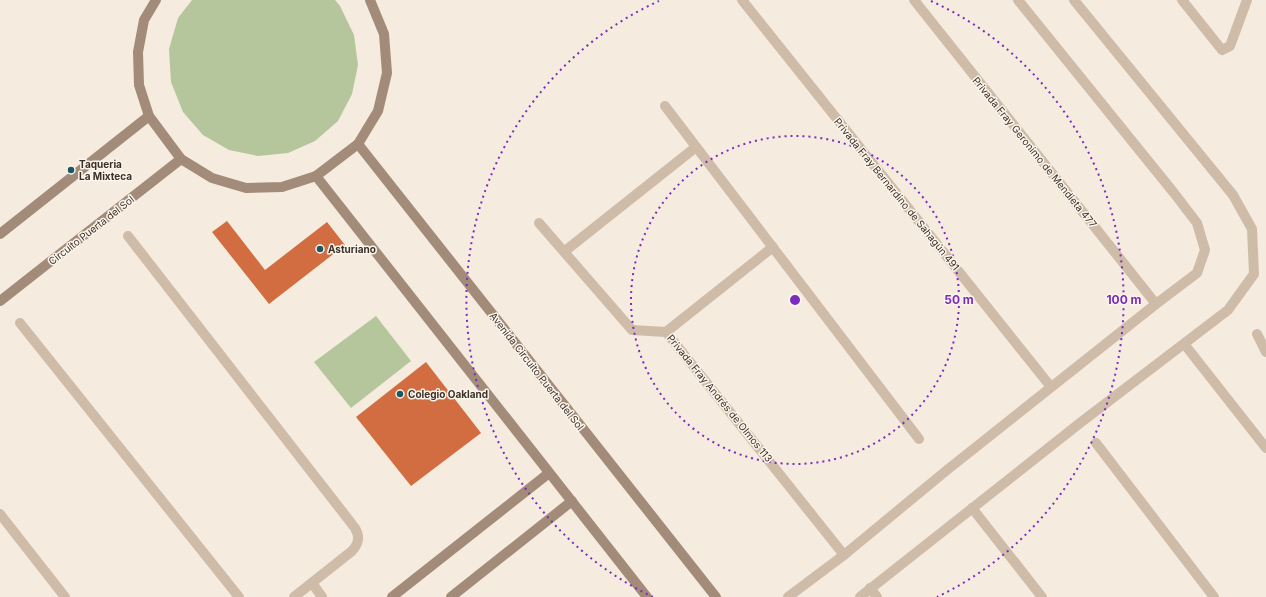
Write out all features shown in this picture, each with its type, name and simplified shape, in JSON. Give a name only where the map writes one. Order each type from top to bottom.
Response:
[{"type":"street","points":[[156,0],[144,20],[138,52],[139,85],[149,116],[182,159],[212,178],[246,188],[282,187],[316,176],[358,144],[378,111],[387,73],[384,34],[370,0]]},
{"type":"street","name":"Privada Fray Bernardino de Sahagún 491","points":[[742,0],[1051,387]]},
{"type":"street","name":"Privada Fray Geronimo de Mendieta 477","points":[[914,0],[1156,304]]},
{"type":"street","points":[[788,597],[844,555],[947,470],[1197,273],[1205,250],[1197,223],[1018,0]]},
{"type":"street","points":[[860,597],[1080,423],[1185,345],[1228,310],[1254,274],[1252,229],[1233,195],[1074,0]]},
{"type":"street","points":[[1182,0],[1222,50],[1230,46],[1248,0]]},
{"type":"street","points":[[665,106],[919,439]]},
{"type":"street","points":[[0,234],[149,116]]},
{"type":"street","name":"Avenida Circuito Puerta del Sol","points":[[358,144],[716,597]]},
{"type":"street","points":[[564,251],[696,147]]},
{"type":"street","name":"Circuito Puerta del Sol","points":[[0,301],[182,159]]},
{"type":"street","points":[[316,176],[647,597]]},
{"type":"street","name":"Privada Fray Andrés de Olmos 113","points":[[539,223],[632,330],[666,332],[844,555]]},
{"type":"street","points":[[128,236],[355,528],[358,534],[359,540],[357,546],[352,551],[294,597]]},
{"type":"street","points":[[666,332],[772,247]]},
{"type":"street","points":[[20,323],[239,597]]},
{"type":"street","points":[[1257,334],[1266,352]]},
{"type":"street","points":[[1185,345],[1266,448]]},
{"type":"street","points":[[1096,444],[1214,597]]},
{"type":"street","points":[[393,597],[549,473]]},
{"type":"street","points":[[451,597],[572,501]]},
{"type":"street","points":[[972,508],[1042,597]]},
{"type":"street","points":[[0,514],[65,597]]},
{"type":"street","points":[[312,583],[322,597]]},
{"type":"street","points":[[870,588],[877,597]]},
{"type":"green space","points":[[192,0],[335,0],[340,6],[354,35],[358,65],[352,94],[338,121],[315,141],[288,153],[258,156],[229,150],[203,135],[183,112],[171,82],[169,49],[178,18]]},
{"type":"green space","points":[[376,316],[411,361],[351,408],[314,362]]},
{"type":"building","points":[[227,221],[265,270],[327,222],[345,245],[269,304],[212,232]]},
{"type":"building","points":[[426,362],[481,433],[411,486],[356,417]]},
{"type":"place","name":"Taqueria La Mixteca","points":[[71,170]]},
{"type":"place","name":"Asturiano","points":[[320,249]]},
{"type":"place","name":"Colegio Oakland","points":[[400,394]]}]
